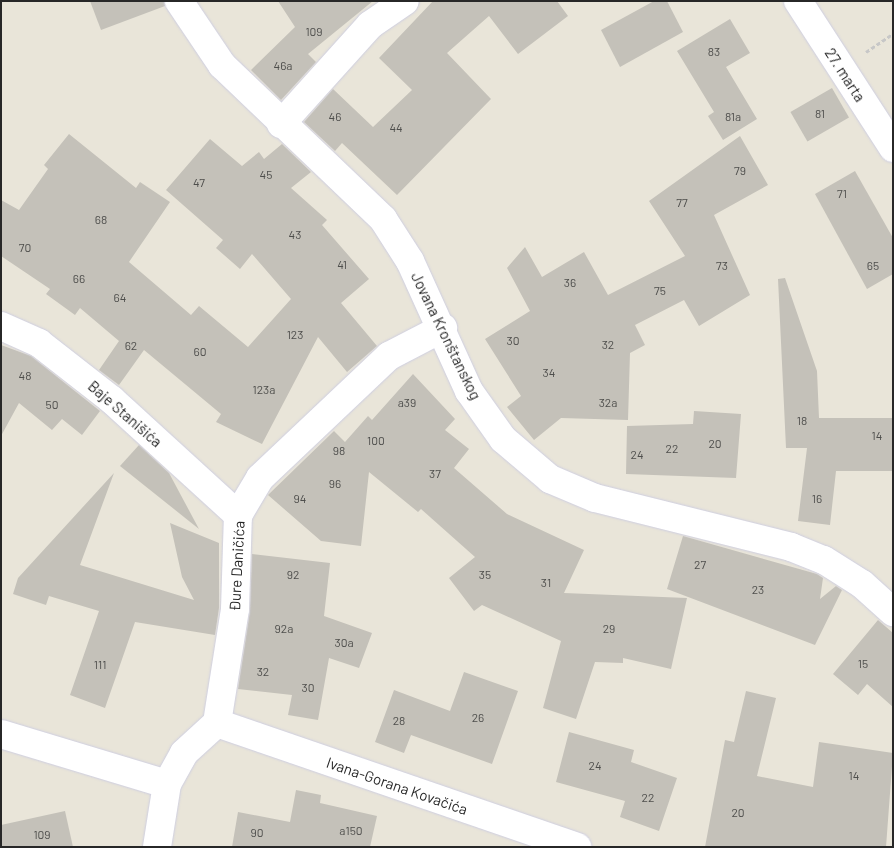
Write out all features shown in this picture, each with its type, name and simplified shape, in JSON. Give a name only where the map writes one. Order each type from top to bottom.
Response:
[{"type":"street","name":"Jovana Kronštanskog","points":[[179,1],[222,65],[281,124],[383,219],[443,328],[469,391],[503,440],[550,479],[595,498],[791,547],[862,584],[893,612]]},
{"type":"street","points":[[281,124],[370,25],[405,1]]},
{"type":"street","name":"27. marta","points":[[798,1],[893,148]]},
{"type":"street","name":"Baje Stanišića","points":[[1,326],[39,343],[112,400],[238,516]]},
{"type":"street","name":"Đure Daničića","points":[[217,723],[235,609],[238,516],[260,478],[389,356],[443,328]]},
{"type":"street","points":[[157,847],[167,784],[184,753],[217,723]]},
{"type":"street","name":"Ivana-Gorana Kovačića","points":[[217,723],[577,847]]},
{"type":"street","points":[[1,734],[167,784]]},
{"type":"building","points":[[90,1],[164,1],[165,6],[101,30]]},
{"type":"building","points":[[278,1],[373,1],[308,54],[316,62],[281,100],[251,70],[295,27]]},
{"type":"building","points":[[433,1],[557,1],[568,16],[518,54],[489,16],[447,53],[491,99],[397,195],[342,143],[335,151],[304,122],[333,89],[373,127],[412,90],[379,58]]},
{"type":"building","points":[[654,1],[667,1],[683,32],[620,67],[601,30]]},
{"type":"building","points":[[730,19],[750,53],[726,67],[757,119],[723,140],[708,116],[714,112],[677,51]]},
{"type":"building","points":[[832,88],[849,117],[807,141],[790,112]]},
{"type":"building","points":[[69,134],[136,188],[140,182],[170,202],[129,262],[191,315],[199,306],[248,347],[291,299],[252,254],[240,269],[216,248],[223,240],[166,190],[210,139],[242,166],[259,152],[264,159],[282,144],[311,172],[291,188],[327,220],[322,225],[369,279],[341,303],[377,346],[347,372],[318,337],[262,444],[216,422],[221,414],[144,350],[119,385],[99,370],[119,341],[80,308],[75,315],[46,294],[50,289],[1,256],[1,200],[19,210],[48,169],[44,165]]},
{"type":"building","points":[[740,136],[768,185],[714,215],[750,295],[699,326],[684,300],[635,325],[645,345],[630,353],[628,420],[561,418],[534,440],[507,407],[521,396],[485,339],[530,311],[507,268],[525,247],[542,277],[584,252],[608,295],[685,256],[649,201]]},
{"type":"building","points":[[855,171],[893,238],[893,274],[867,289],[815,194]]},
{"type":"building","points":[[785,278],[817,371],[819,418],[893,418],[893,471],[836,471],[830,525],[798,521],[807,448],[786,448],[778,279]]},
{"type":"building","points":[[1,345],[31,356],[100,411],[82,435],[62,419],[52,430],[19,403],[1,436]]},
{"type":"building","points":[[413,374],[455,419],[445,430],[469,449],[454,468],[507,514],[584,550],[564,593],[687,598],[671,669],[623,658],[623,663],[595,662],[576,719],[543,708],[561,641],[482,605],[474,611],[449,578],[475,557],[421,509],[418,512],[369,472],[361,546],[321,541],[268,495],[334,431],[345,442],[368,416],[372,420]]},
{"type":"building","points":[[694,411],[741,414],[736,478],[626,474],[627,426],[693,424]]},
{"type":"building","points":[[139,445],[169,473],[199,529],[120,466]]},
{"type":"building","points":[[114,473],[80,565],[194,600],[182,577],[170,523],[219,543],[219,608],[215,635],[135,622],[105,708],[70,695],[99,611],[49,596],[46,605],[13,594],[18,578]]},
{"type":"building","points":[[683,536],[817,574],[823,578],[820,599],[836,586],[842,590],[815,645],[667,589]]},
{"type":"building","points":[[252,554],[330,563],[324,616],[372,633],[359,668],[329,658],[318,720],[288,715],[292,695],[238,689],[250,611]]},
{"type":"building","points":[[878,620],[893,633],[893,707],[867,684],[858,695],[833,674]]},
{"type":"building","points":[[464,672],[518,691],[492,764],[411,735],[404,753],[375,742],[394,690],[450,711]]},
{"type":"building","points":[[746,691],[776,698],[757,776],[813,787],[819,742],[893,753],[886,847],[705,847],[725,740],[734,742]]},
{"type":"building","points":[[569,732],[634,750],[631,762],[677,778],[659,831],[620,817],[625,801],[556,782]]},
{"type":"building","points":[[296,790],[321,795],[320,803],[377,816],[370,847],[232,847],[238,812],[290,822]]},
{"type":"building","points":[[65,811],[73,847],[1,847],[1,825]]}]
